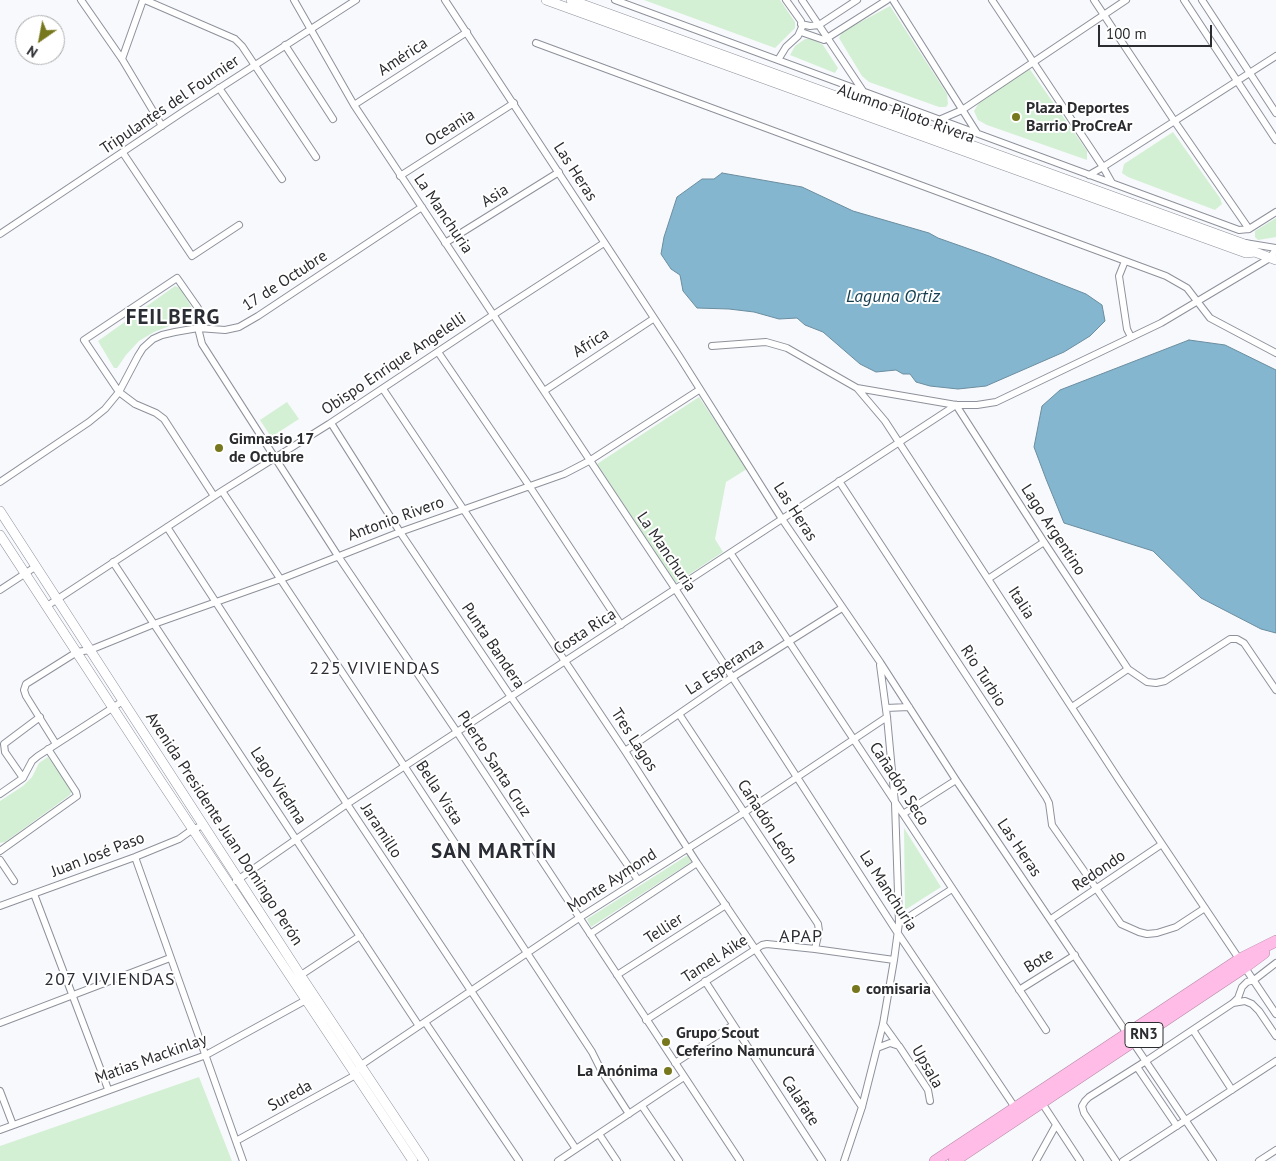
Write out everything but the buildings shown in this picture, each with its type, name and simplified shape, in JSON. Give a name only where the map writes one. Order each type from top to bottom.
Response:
[{"type":"highway","name":"RN3","points":[[1039,1099],[1276,942]]},
{"type":"highway","points":[[954,1161],[1039,1099]]},
{"type":"highway","points":[[935,1161],[1018,1113]]},
{"type":"main road","name":"Alumno Piloto Rivera","points":[[546,0],[1246,252],[1256,252]]},
{"type":"main road","name":"Alumno Piloto Rivera","points":[[571,0],[1235,241],[1273,259]]},
{"type":"main road","name":"Avenida Presidente Juan Domingo Perón","points":[[0,512],[239,878],[297,978],[306,1000],[358,1068],[424,1161]]},
{"type":"main road","name":"Avenida Presidente Juan Domingo Perón","points":[[0,535],[230,885],[297,978],[311,991],[413,1161]]},
{"type":"street","points":[[81,0],[122,59],[162,126]]},
{"type":"street","points":[[122,59],[144,0],[235,38],[316,157]]},
{"type":"street","name":"La Manchuria","points":[[294,0],[354,105],[400,176],[676,590],[731,678],[897,932],[1018,1113]]},
{"type":"street","name":"Tripulantes del Fournier","points":[[0,234],[219,88],[356,0]]},
{"type":"street","name":"Las Heras","points":[[445,0],[782,519],[880,662],[956,780],[1213,1161]]},
{"type":"street","points":[[616,0],[1239,230],[1249,229],[1276,212]]},
{"type":"street","points":[[778,60],[786,47],[801,32],[801,24],[786,0]]},
{"type":"street","points":[[802,0],[863,92]]},
{"type":"street","points":[[801,24],[819,25],[857,0]]},
{"type":"street","points":[[801,32],[824,40],[887,0]]},
{"type":"street","points":[[892,0],[977,134]]},
{"type":"street","points":[[992,0],[1112,183]]},
{"type":"street","points":[[1094,0],[1249,229]]},
{"type":"street","points":[[939,120],[962,110],[1126,0]]},
{"type":"street","points":[[1184,0],[1276,140]]},
{"type":"street","points":[[1202,0],[1276,113]]},
{"type":"street","name":"América","points":[[354,105],[467,32]]},
{"type":"street","points":[[536,43],[1166,276],[1187,288],[1210,318],[1276,353]]},
{"type":"street","points":[[285,45],[333,120]]},
{"type":"street","points":[[1089,174],[1175,122],[1276,56]]},
{"type":"street","points":[[219,88],[282,179]]},
{"type":"street","name":"Oceania","points":[[400,176],[514,104]]},
{"type":"street","points":[[123,153],[192,256],[240,224]]},
{"type":"street","name":"Asia","points":[[445,243],[558,172]]},
{"type":"street","name":"17 de Octubre","points":[[0,482],[89,422],[105,409],[119,392],[143,348],[153,339],[162,335],[198,328],[225,330],[250,322],[422,208]]},
{"type":"street","points":[[857,388],[956,405],[977,405],[996,402],[1161,323],[1198,300],[1273,259],[1276,249],[1235,241]]},
{"type":"street","name":"Obispo Enrique Angelelli","points":[[46,606],[214,496],[331,423],[604,243]]},
{"type":"street","points":[[1125,261],[1119,276],[1127,330],[1131,337]]},
{"type":"street","name":"Puerto Santa Cruz","points":[[119,392],[84,340],[177,278],[198,308],[200,317],[198,328],[202,344],[338,556],[457,732],[740,1161]]},
{"type":"street","name":"Africa","points":[[544,391],[653,319]]},
{"type":"street","name":"Italia","points":[[712,346],[749,342],[777,344],[787,348],[857,388],[885,421],[900,441],[1162,844],[1276,1014]]},
{"type":"street","points":[[438,352],[621,625]]},
{"type":"street","name":"Tres Lagos","points":[[383,389],[862,1107]]},
{"type":"street","name":"Antonio Rivero","points":[[77,652],[90,650],[154,624],[400,532],[564,474],[589,462],[699,390]]},
{"type":"street","points":[[119,392],[135,404],[156,413],[164,419],[214,496]]},
{"type":"street","name":"Costa Rica","points":[[230,885],[347,804],[956,405]]},
{"type":"street","name":"Lago Argentino","points":[[956,405],[1128,670]]},
{"type":"street","name":"Punta Bandera","points":[[331,423],[400,532],[511,697],[638,880]]},
{"type":"street","name":"Rio Turbio","points":[[839,481],[1046,797],[1052,825],[1120,924],[1129,929],[1147,934],[1169,930],[1205,908]]},
{"type":"street","name":"Bella Vista","points":[[222,491],[592,1052],[602,1072],[629,1114]]},
{"type":"street","name":"Jaramillo","points":[[167,527],[470,992],[576,1149]]},
{"type":"street","points":[[988,579],[1044,542]]},
{"type":"street","name":"Cañadón Seco","points":[[731,554],[1046,1030]]},
{"type":"street","name":"Lago Viedma","points":[[113,562],[360,936],[519,1161]]},
{"type":"street","points":[[0,590],[35,567]]},
{"type":"street","name":"La Esperanza","points":[[625,750],[731,678],[842,608]]},
{"type":"street","points":[[1072,707],[1128,670],[1141,679],[1156,683],[1165,681],[1230,639],[1236,639],[1244,643],[1276,690]]},
{"type":"street","points":[[56,744],[24,690],[26,684],[77,652]]},
{"type":"street","points":[[844,1161],[862,1107],[883,1024],[899,923],[895,803],[880,662]]},
{"type":"street","points":[[0,794],[23,778],[32,761],[123,701]]},
{"type":"street","points":[[886,708],[909,708]]},
{"type":"street","name":"Cañadón León","points":[[679,714],[818,924],[819,931],[815,949]]},
{"type":"street","points":[[23,778],[5,752],[4,744],[40,717]]},
{"type":"street","name":"Monte Aymond","points":[[358,1068],[526,953],[745,812],[887,717]]},
{"type":"street","points":[[0,851],[77,796],[48,749]]},
{"type":"street","points":[[903,814],[956,780]]},
{"type":"street","name":"Juan José Paso","points":[[0,906],[135,857],[179,839],[193,829],[204,825]]},
{"type":"street","name":"Redondo","points":[[1051,919],[1162,844]]},
{"type":"street","points":[[135,857],[243,1161]]},
{"type":"street","points":[[0,860],[14,881]]},
{"type":"street","points":[[590,934],[698,863]]},
{"type":"street","points":[[899,923],[952,889]]},
{"type":"street","points":[[34,894],[108,1089]]},
{"type":"street","name":"Tellier","points":[[617,976],[726,905]]},
{"type":"street","points":[[297,978],[360,936]]},
{"type":"street","name":"Tamel Aike","points":[[646,1020],[755,948],[767,944],[894,960]]},
{"type":"street","name":"Bote","points":[[1019,990],[1075,955]]},
{"type":"street","points":[[0,1023],[170,958]]},
{"type":"street","points":[[1116,1161],[1084,1113],[1082,1106],[1088,1097],[1233,1003],[1247,982],[1254,980],[1276,963]]},
{"type":"street","name":"Calafate","points":[[705,981],[822,1161]]},
{"type":"street","points":[[306,1000],[311,991]]},
{"type":"street","name":"Matias Mackinlay","points":[[0,1130],[108,1089],[206,1055],[306,1000]]},
{"type":"street","points":[[1233,1003],[1245,1001],[1252,1004],[1276,1036]]},
{"type":"street","name":"Upsala","points":[[883,1024],[928,1090],[930,1100]]},
{"type":"street","points":[[675,1063],[733,1025]]},
{"type":"street","points":[[1193,1030],[1232,1090]]},
{"type":"street","name":"Upsala","points":[[877,1048],[890,1043],[899,1046]]},
{"type":"street","points":[[1123,1161],[1276,1061]]},
{"type":"street","points":[[1137,1067],[1177,1126]]},
{"type":"street","name":"Sureda","points":[[236,1142],[352,1077],[358,1068]]},
{"type":"street","points":[[558,1161],[684,1078]]},
{"type":"street","points":[[0,1091],[13,1125]]},
{"type":"street","points":[[1039,1099],[1080,1161]]},
{"type":"street","points":[[642,1106],[678,1161]]},
{"type":"street","points":[[1036,1161],[1056,1125]]},
{"type":"street","points":[[599,1134],[617,1161]]},
{"type":"street","points":[[1258,1161],[1276,1150]]},
{"type":"green space","points":[[644,0],[780,0],[795,22],[795,28],[775,48]]},
{"type":"green space","points":[[890,6],[947,94],[948,104],[946,107],[939,107],[869,82],[862,76],[839,38],[842,32]]},
{"type":"green space","points":[[805,39],[813,39],[823,45],[838,68],[835,73],[790,55],[795,46]]},
{"type":"green space","points":[[1029,68],[1087,151],[1087,160],[987,125],[978,120],[974,111],[980,101]]},
{"type":"green space","points":[[1173,132],[1220,198],[1222,204],[1215,210],[1122,173],[1124,164]]},
{"type":"green space","points":[[1276,218],[1276,237],[1258,240],[1255,237],[1255,231]]},
{"type":"green space","points":[[175,286],[180,288],[196,315],[194,320],[172,325],[154,332],[139,341],[117,368],[114,368],[98,341]]},
{"type":"green space","points":[[699,397],[747,469],[726,482],[715,539],[723,552],[676,583],[597,464]]},
{"type":"green space","points":[[287,402],[299,419],[271,437],[260,420]]},
{"type":"green space","points":[[48,757],[72,790],[70,795],[5,842],[0,843],[0,801],[23,786],[32,777],[39,763]]},
{"type":"green space","points":[[904,828],[941,887],[905,910]]},
{"type":"green space","points":[[688,855],[691,862],[591,927],[587,919]]},
{"type":"green space","points":[[199,1077],[232,1161],[0,1161],[0,1146]]},
{"type":"water","name":"Laguna Ortiz","points":[[722,173],[802,187],[853,211],[929,233],[989,256],[1086,294],[1102,305],[1105,321],[1090,336],[1064,352],[986,386],[958,389],[930,386],[916,382],[910,374],[903,374],[896,370],[876,372],[860,364],[823,332],[805,325],[797,318],[779,319],[754,312],[697,308],[683,291],[680,275],[671,269],[661,254],[664,237],[677,197],[702,179],[714,179]]},
{"type":"water","points":[[1189,340],[1225,345],[1276,370],[1276,633],[1261,629],[1201,598],[1153,551],[1064,523],[1034,447],[1042,406],[1060,390]]},
{"type":"place","name":"Plaza Deportes Barrio ProCreAr","points":[[1016,117]]},
{"type":"place","name":"Gimnasio 17 de Octubre","points":[[219,448]]},
{"type":"place","name":"comisaria","points":[[856,989]]},
{"type":"place","name":"Grupo Scout Ceferino Namuncurá","points":[[666,1042]]},
{"type":"place","name":"La Anónima","points":[[668,1071]]},
{"type":"district","name":"FEILBERG","points":[[173,318]]},
{"type":"district","name":"225 VIVIENDAS","points":[[375,669]]},
{"type":"district","name":"SAN MARTÍN","points":[[494,852]]},
{"type":"district","name":"APAP","points":[[801,937]]},
{"type":"district","name":"207 VIVIENDAS","points":[[110,980]]}]
